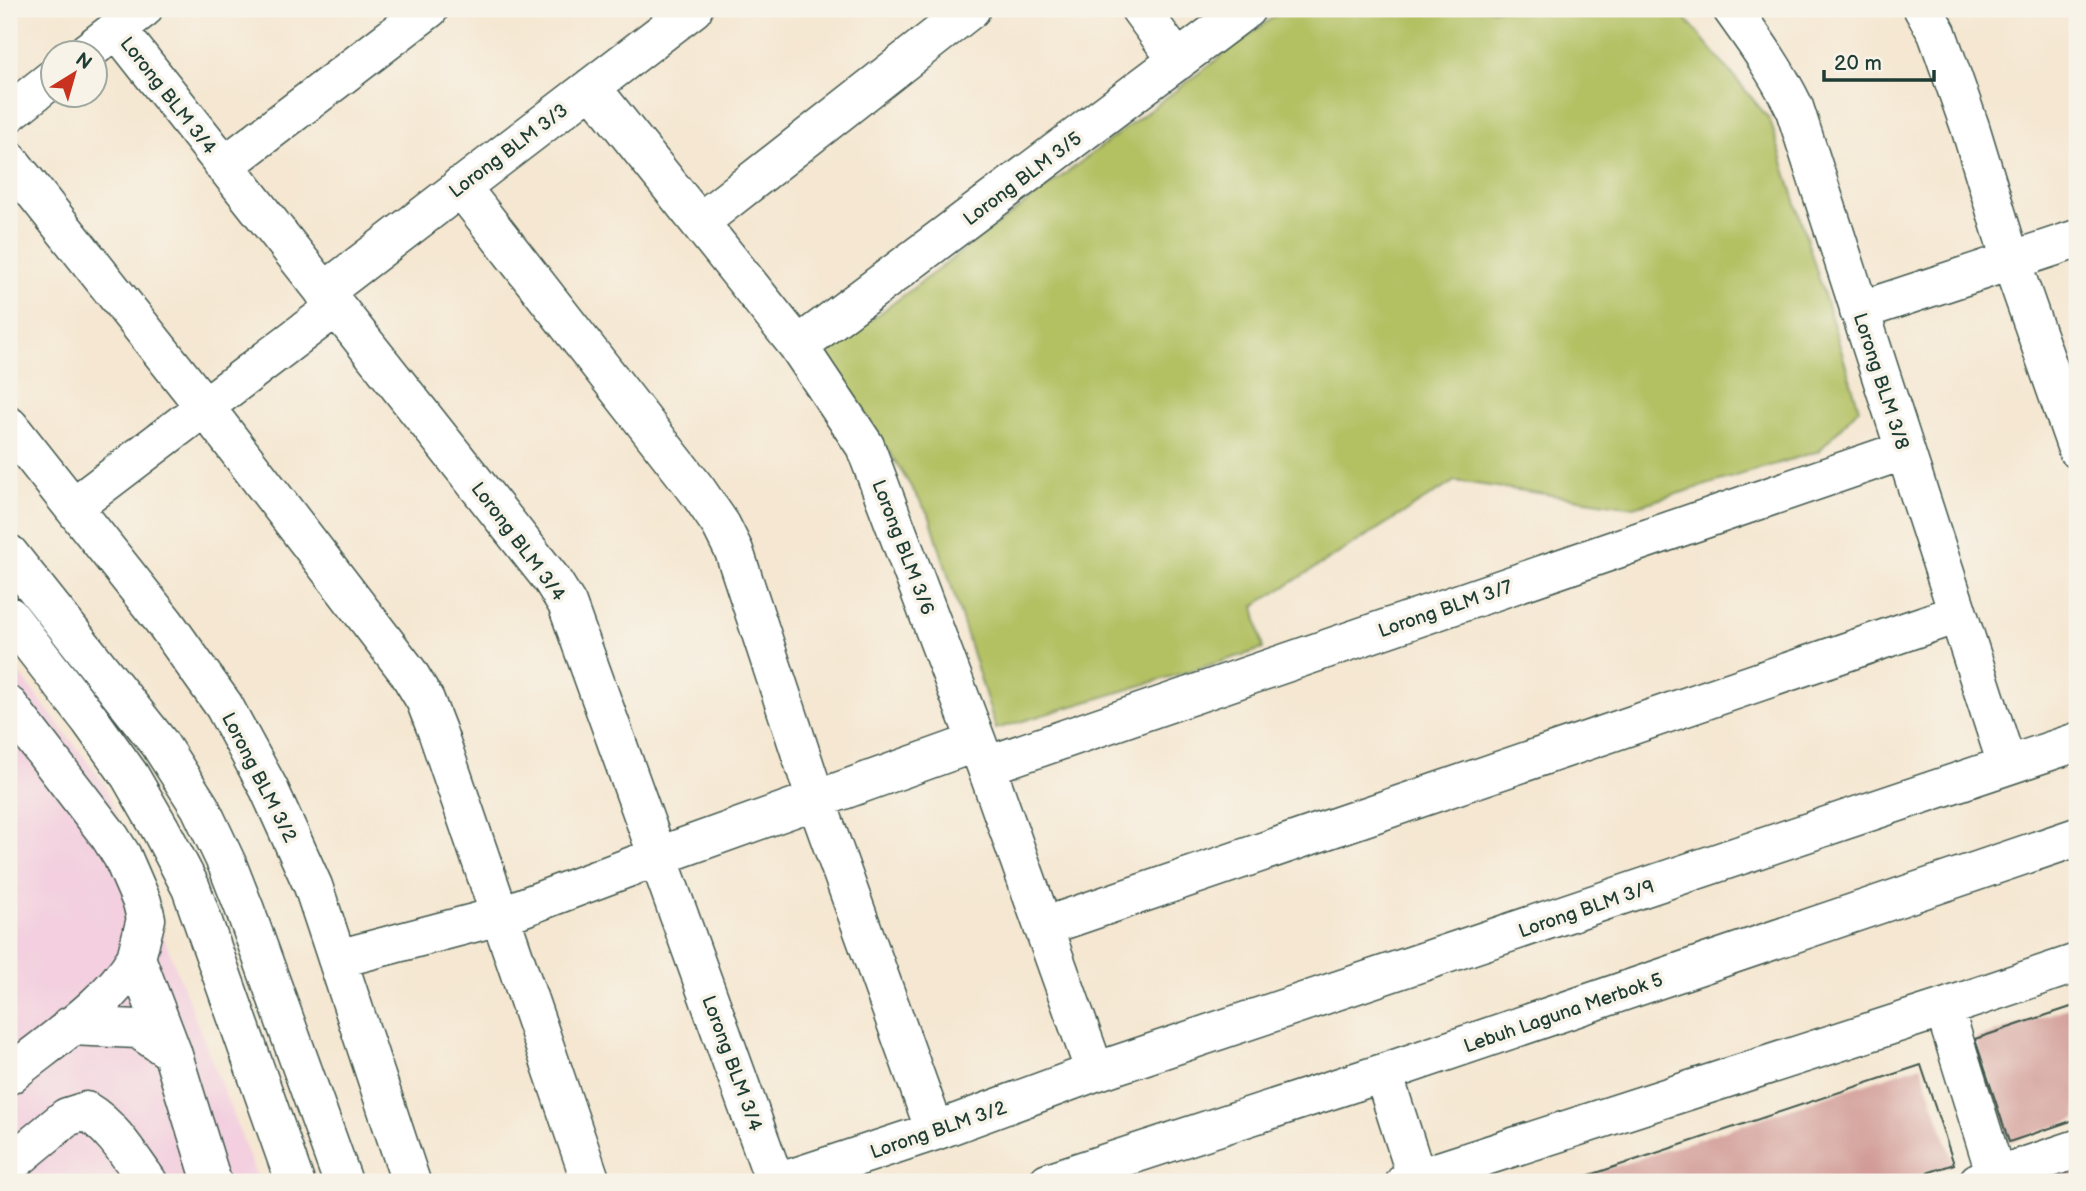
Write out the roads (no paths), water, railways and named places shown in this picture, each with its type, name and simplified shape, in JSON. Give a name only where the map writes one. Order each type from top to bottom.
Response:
[{"type":"street","points":[[224,166],[429,9]]},
{"type":"street","name":"Lorong BLM 3/3","points":[[73,507],[204,407],[460,186],[693,9]]},
{"type":"street","points":[[700,222],[971,9]]},
{"type":"street","points":[[1140,9],[1178,61]]},
{"type":"street","name":"Lorong BLM 3/5","points":[[798,346],[1246,9]]},
{"type":"street","name":"Lorong BLM 3/8","points":[[1732,9],[1764,52],[1794,107],[2007,765]]},
{"type":"street","points":[[1923,9],[1937,33],[1970,127],[2011,261],[2077,449]]},
{"type":"street","points":[[105,38],[130,19]]},
{"type":"street","name":"Lorong BLM 3/4","points":[[130,19],[224,166],[552,580],[567,604],[778,1182]]},
{"type":"street","name":"Lorong BLM 3/6","points":[[591,87],[798,346],[865,446],[981,754],[1095,1072]]},
{"type":"street","points":[[9,113],[38,90]]},
{"type":"street","points":[[9,160],[204,407],[408,673],[425,700],[591,1182]]},
{"type":"street","points":[[460,186],[697,490],[721,525],[734,551],[816,800],[935,1131]]},
{"type":"street","points":[[1859,311],[2077,239]]},
{"type":"street","name":"Lorong BLM 3/2","points":[[9,426],[165,623],[223,706],[269,789],[313,886],[411,1182]]},
{"type":"street","name":"Lorong BLM 3/7","points":[[337,959],[500,916],[816,800],[981,754],[1905,450]]},
{"type":"street","points":[[9,554],[159,743],[200,807],[245,910],[343,1182]]},
{"type":"street","points":[[1043,927],[1957,614]]},
{"type":"street","points":[[9,616],[130,776],[191,888],[295,1182]]},
{"type":"street","points":[[9,706],[110,837],[142,902],[146,919],[136,958],[125,976],[110,993],[9,1075]]},
{"type":"street","name":"Lorong BLM 3/9","points":[[1095,1072],[2077,742]]},
{"type":"street","name":"Lebuh Laguna Merbok 5","points":[[1048,1182],[1383,1073],[2077,837]]},
{"type":"street","points":[[136,958],[172,1052],[212,1182]]},
{"type":"street","points":[[1383,1073],[1413,1181],[2077,963]]},
{"type":"street","points":[[1944,1008],[1991,1180],[2077,1149]]},
{"type":"street","points":[[70,1026],[138,1029],[172,1052]]},
{"type":"street","name":"Lorong BLM 3/2","points":[[778,1182],[935,1131],[1095,1072]]},
{"type":"street","points":[[9,1165],[67,1117],[86,1111],[96,1117],[112,1135],[148,1182]]}]
